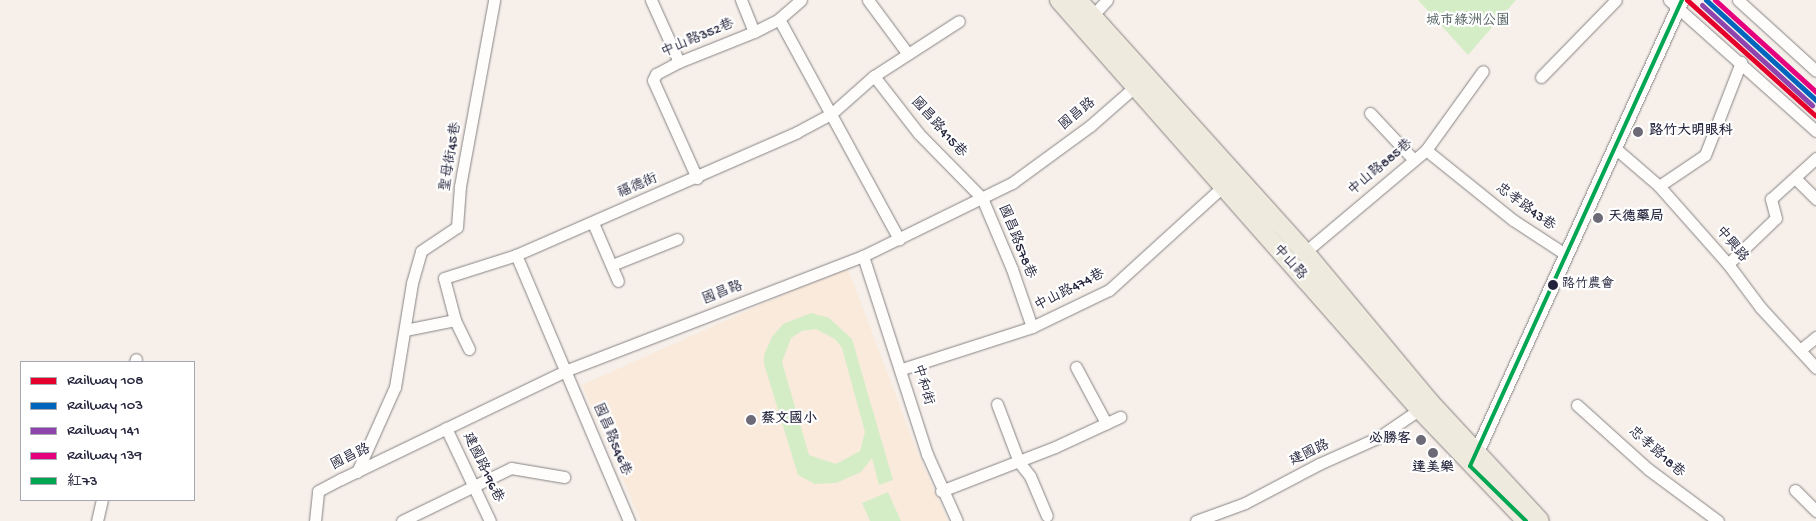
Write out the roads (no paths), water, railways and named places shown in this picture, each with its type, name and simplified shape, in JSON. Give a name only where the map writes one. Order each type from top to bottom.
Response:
[{"type":"main road","name":"中山路","points":[[1059,0],[1305,252],[1424,406]]},
{"type":"main road","name":"中山路","points":[[1078,0],[1222,187],[1473,459],[1540,521]]},
{"type":"main road","name":"中山路","points":[[1473,459],[1518,518]]},
{"type":"street","name":"聖母街45巷","points":[[357,472],[395,388],[412,282],[421,251],[457,227],[460,186],[494,0]]},
{"type":"street","points":[[651,0],[679,62]]},
{"type":"street","name":"中山路352巷","points":[[697,178],[653,80],[656,74],[679,62],[754,32],[741,0]]},
{"type":"street","points":[[754,32],[779,19],[801,0]]},
{"type":"street","points":[[868,0],[908,54]]},
{"type":"street","points":[[1092,16],[1107,0]]},
{"type":"street","points":[[1541,77],[1616,0]]},
{"type":"street","points":[[1669,0],[1681,5],[1816,131]]},
{"type":"street","points":[[1738,0],[1816,71]]},
{"type":"street","points":[[1473,459],[1564,254],[1681,5]]},
{"type":"street","points":[[779,19],[899,239]]},
{"type":"street","name":"福德街","points":[[455,320],[444,278],[516,255],[697,178],[831,114],[874,76],[959,21]]},
{"type":"street","points":[[1659,186],[1705,155],[1741,62]]},
{"type":"street","name":"中山路885巷","points":[[1305,252],[1426,150],[1483,71]]},
{"type":"street","name":"國昌路415巷","points":[[874,76],[919,134],[982,198]]},
{"type":"street","name":"國昌路","points":[[315,521],[318,491],[446,428],[565,371],[863,256],[1012,183],[1090,126],[1140,82]]},
{"type":"street","points":[[1370,113],[1414,160]]},
{"type":"street","name":"中興路","points":[[1615,148],[1659,186],[1728,264],[1760,307],[1816,368]]},
{"type":"street","name":"忠孝路43巷","points":[[1426,150],[1469,185],[1564,254]]},
{"type":"street","points":[[1728,264],[1776,218],[1771,199],[1816,158]]},
{"type":"street","points":[[1795,178],[1816,199]]},
{"type":"street","name":"中山路474巷","points":[[902,369],[1032,327],[1110,290],[1222,187]]},
{"type":"street","name":"國昌路578巷","points":[[982,198],[1012,269],[1032,327]]},
{"type":"street","points":[[593,222],[618,281]]},
{"type":"street","points":[[612,265],[677,239]]},
{"type":"street","points":[[516,255],[565,371]]},
{"type":"street","name":"中和街","points":[[863,256],[941,491],[957,521]]},
{"type":"street","points":[[405,330],[455,320],[469,349]]},
{"type":"street","points":[[1800,350],[1816,337]]},
{"type":"street","points":[[1076,367],[1106,423]]},
{"type":"street","name":"國昌路546巷","points":[[565,371],[629,521]]},
{"type":"street","points":[[997,404],[1019,462],[1030,476],[1047,516]]},
{"type":"street","name":"忠孝路18巷","points":[[1577,405],[1648,468],[1718,521]]},
{"type":"street","name":"建國路","points":[[1196,521],[1245,503],[1319,464],[1363,445],[1402,424],[1424,406]]},
{"type":"street","points":[[941,491],[1019,462],[1120,417]]},
{"type":"street","name":"建國路196巷","points":[[446,428],[490,521]]},
{"type":"street","points":[[402,521],[474,488],[511,468],[564,477]]},
{"type":"street","points":[[1795,490],[1816,511]]},
{"type":"street","points":[[97,521],[102,501]]},
{"type":"rail line","name":"108","points":[[1687,0],[1816,116]]},
{"type":"rail line","name":"103","points":[[1706,0],[1816,100]]},
{"type":"rail line","name":"139","points":[[1715,0],[1816,92]]},
{"type":"rail line","name":"141","points":[[1702,5],[1812,105]]},
{"type":"place","name":"路竹大明眼科","points":[[1638,132]]},
{"type":"place","name":"天德藥局","points":[[1598,218]]},
{"type":"place","name":"路竹農會","points":[[1553,285]]},
{"type":"place","name":"蔡文國小","points":[[751,420]]},
{"type":"place","name":"必勝客","points":[[1421,440]]},
{"type":"place","name":"達美樂","points":[[1433,453]]},
{"type":"park label","name":"城市綠洲公園","points":[[1468,22]]}]
